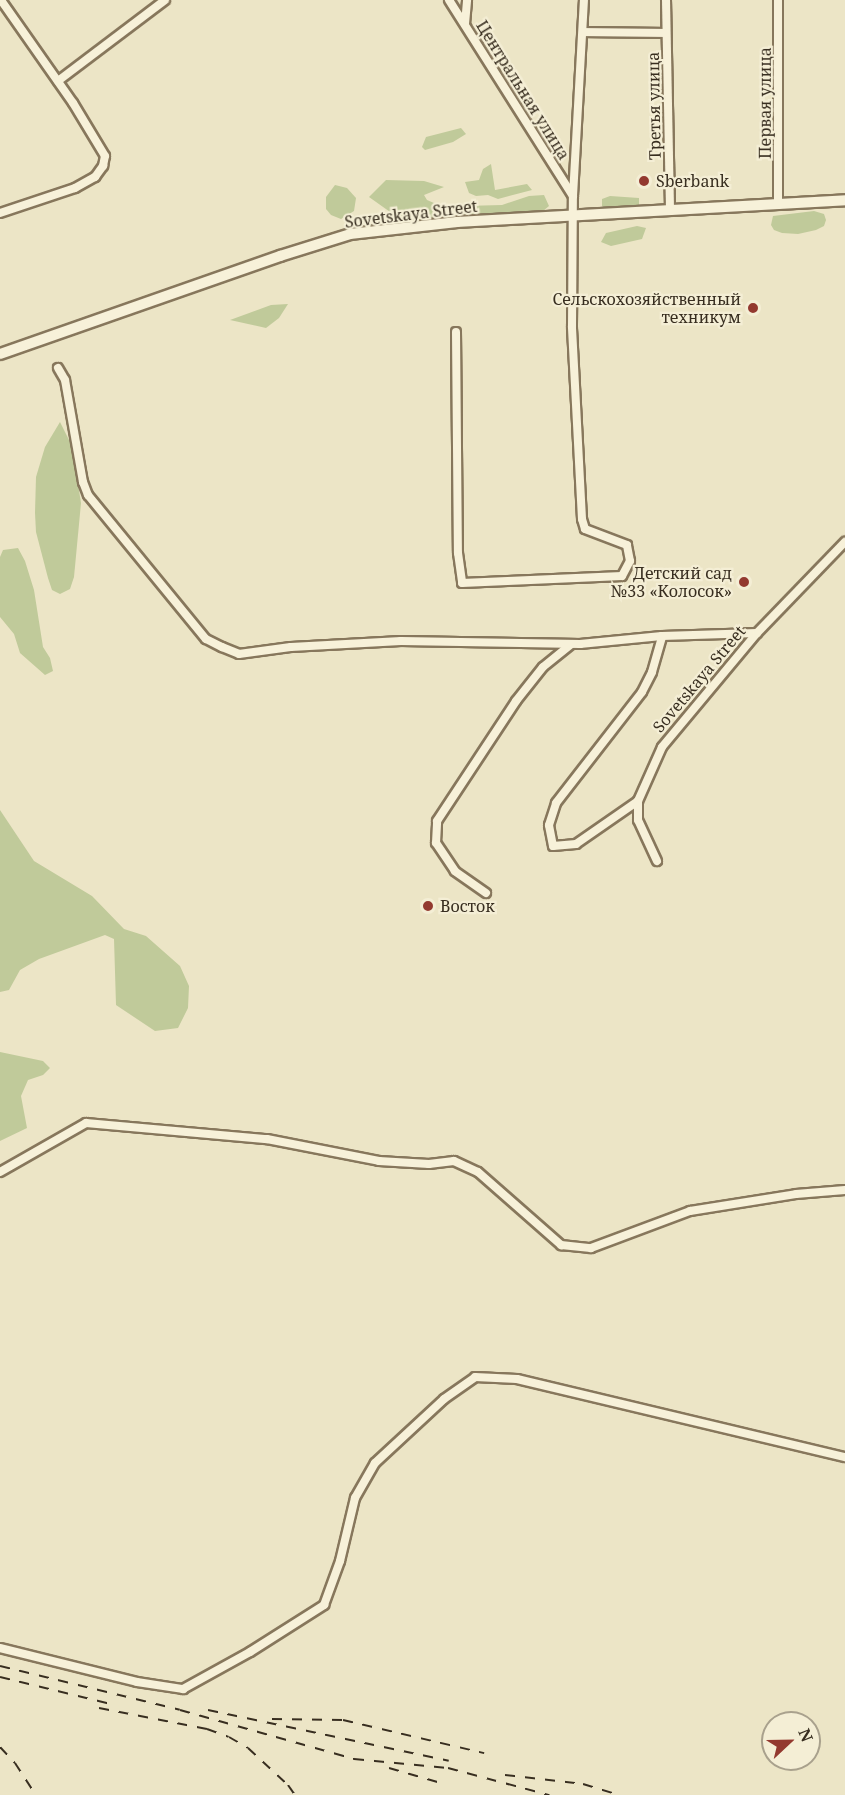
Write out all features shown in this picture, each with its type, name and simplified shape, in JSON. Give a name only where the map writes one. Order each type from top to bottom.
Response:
[{"type":"main road","name":"Sovetskaya Street","points":[[0,354],[280,256],[351,234],[457,222],[845,200]]},
{"type":"street","points":[[0,213],[75,188],[95,177],[103,166],[105,156],[58,81],[1,0]]},
{"type":"street","points":[[58,81],[165,0]]},
{"type":"street","name":"Центральная улица","points":[[449,0],[573,196]]},
{"type":"street","points":[[465,24],[467,0]]},
{"type":"street","points":[[456,333],[458,552],[462,583],[622,576],[630,561],[627,545],[585,529],[582,519],[572,326],[573,196],[584,0]]},
{"type":"street","name":"Третья улица","points":[[666,0],[670,211]]},
{"type":"street","name":"Первая улица","points":[[778,0],[778,205]]},
{"type":"street","points":[[583,32],[665,33]]},
{"type":"street","points":[[58,368],[65,380],[83,482],[88,495],[206,639],[239,654],[291,647],[401,641],[571,644],[662,636],[757,633]]},
{"type":"street","name":"Sovetskaya Street","points":[[638,801],[662,747],[757,633],[845,542]]},
{"type":"street","points":[[638,801],[576,843],[554,846],[549,825],[556,803],[642,692],[652,672],[662,636]]},
{"type":"street","points":[[486,893],[455,871],[436,843],[437,821],[516,701],[543,667],[571,644]]},
{"type":"street","points":[[638,801],[638,820],[657,861]]},
{"type":"street","points":[[0,1172],[86,1123],[267,1139],[379,1161],[429,1164],[454,1161],[478,1172],[561,1245],[591,1248],[690,1211],[796,1194],[845,1190]]},
{"type":"street","points":[[0,1648],[137,1682],[183,1689],[250,1652],[324,1605],[340,1561],[356,1498],[375,1462],[444,1398],[475,1377],[517,1379],[845,1457]]},
{"type":"green space","points":[[461,128],[466,134],[453,142],[425,150],[422,147],[426,137]]},
{"type":"green space","points":[[491,164],[495,190],[527,184],[532,190],[498,199],[488,195],[476,196],[469,193],[465,182],[479,180],[483,169]]},
{"type":"green space","points":[[386,180],[424,181],[444,187],[424,195],[427,200],[441,206],[432,218],[400,219],[369,197]]},
{"type":"green space","points":[[335,185],[347,188],[356,198],[354,211],[341,219],[331,215],[326,209],[326,197]]},
{"type":"green space","points":[[544,195],[549,206],[543,211],[462,216],[464,206],[502,205],[529,196]]},
{"type":"green space","points":[[610,196],[639,198],[639,206],[627,209],[620,206],[606,209],[602,206],[602,199]]},
{"type":"green space","points":[[814,211],[824,214],[826,220],[824,226],[816,230],[798,234],[782,233],[774,230],[771,225],[773,216]]},
{"type":"green space","points":[[637,226],[646,228],[642,239],[611,246],[601,242],[606,233]]},
{"type":"green space","points":[[288,304],[279,318],[266,328],[230,320],[271,305]]},
{"type":"green space","points":[[60,422],[72,446],[81,503],[74,577],[70,589],[60,594],[52,590],[48,578],[36,532],[35,513],[36,477],[45,447]]},
{"type":"green space","points":[[18,548],[25,561],[34,590],[43,647],[50,658],[53,671],[45,675],[20,653],[14,634],[0,617],[0,557],[3,550]]},
{"type":"green space","points":[[0,810],[34,861],[92,896],[124,929],[146,936],[180,966],[189,986],[188,1008],[178,1028],[155,1031],[116,1005],[114,939],[105,935],[39,959],[20,970],[9,990],[0,992]]},
{"type":"green space","points":[[0,1052],[43,1061],[50,1068],[43,1075],[28,1080],[21,1096],[27,1128],[0,1141]]},
{"type":"railway","points":[[0,1666],[180,1710],[354,1759],[448,1768],[549,1795]]},
{"type":"railway","points":[[0,1677],[111,1704]]},
{"type":"railway","points":[[99,1708],[207,1729],[229,1737],[248,1748],[288,1785],[295,1795]]},
{"type":"railway","points":[[208,1710],[449,1761]]},
{"type":"railway","points":[[272,1719],[343,1720],[484,1753]]},
{"type":"railway","points":[[0,1747],[15,1763],[36,1795]]},
{"type":"railway","points":[[389,1768],[441,1783]]},
{"type":"railway","points":[[505,1775],[583,1784],[620,1795]]},
{"type":"place","name":"Sberbank","points":[[644,181]]},
{"type":"place","name":"Сельскохозяйственный техникум","points":[[753,308]]},
{"type":"place","name":"Детский сад №33 «Колосок»","points":[[744,582]]},
{"type":"place","name":"Восток","points":[[428,906]]}]
